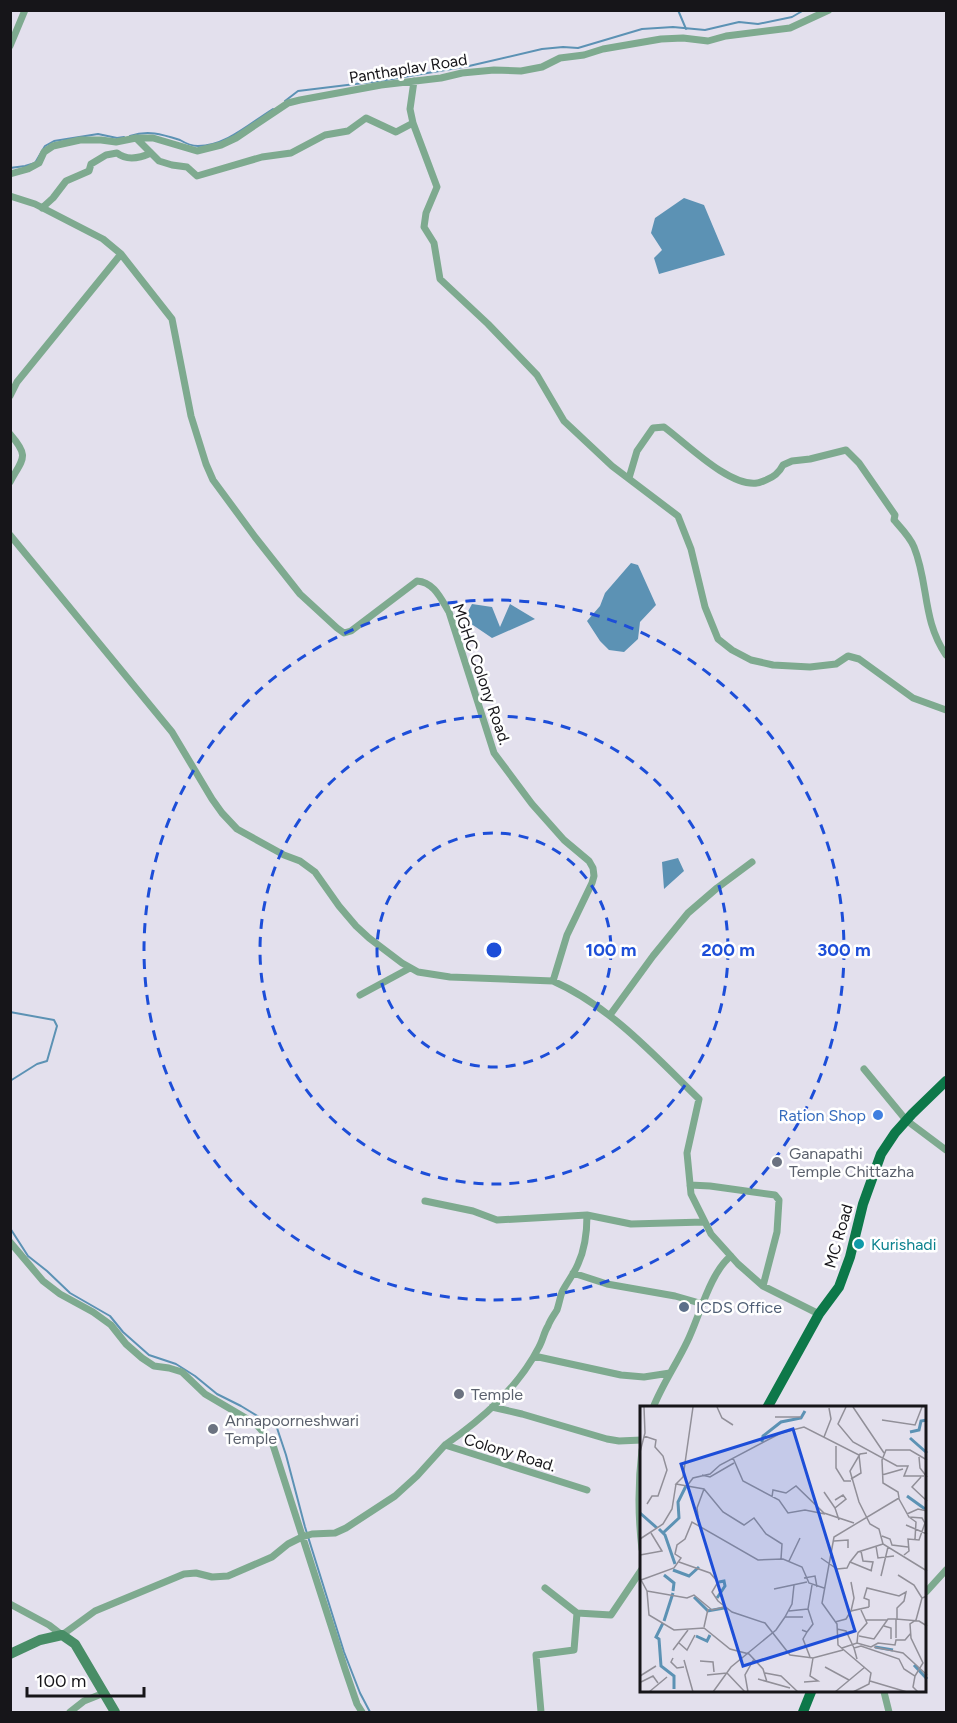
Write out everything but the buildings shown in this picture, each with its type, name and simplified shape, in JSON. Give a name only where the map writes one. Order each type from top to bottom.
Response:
[{"type":"main road","name":"MC Road","points":[[768,1406],[819,1314],[839,1287],[880,1154],[906,1120],[946,1081]]},
{"type":"main road","points":[[803,1713],[811,1693]]},
{"type":"street","points":[[10,46],[25,10]]},
{"type":"street","name":"Panthaplav Road","points":[[10,174],[39,163],[45,152],[58,144],[80,140],[116,142],[136,138],[153,138],[197,151],[221,145],[236,138],[288,103],[381,85],[473,72],[521,71],[542,67],[560,58],[661,39],[683,38],[708,41],[726,36],[790,28],[829,10]]},
{"type":"street","points":[[414,81],[410,110],[437,187],[426,213],[424,227],[434,243],[440,279],[537,375],[564,421],[612,466],[678,516],[691,549],[705,607],[718,639],[751,660],[773,666],[810,667],[836,664],[848,656],[859,659],[913,698],[946,710]]},
{"type":"street","points":[[136,138],[159,161],[187,167],[197,176],[262,157],[291,153],[325,135],[348,131],[366,118],[396,132],[413,123]]},
{"type":"street","points":[[42,208],[66,181],[89,171],[91,164],[106,155],[117,153],[122,157],[141,158],[151,153]]},
{"type":"street","name":"MGHC Colony Road.","points":[[10,196],[42,208],[103,239],[121,254],[172,319],[191,416],[213,480],[300,594],[344,633],[417,581],[428,583],[438,594],[449,612],[494,753],[532,804],[564,840],[589,861],[593,868],[592,883],[567,934],[553,981]]},
{"type":"street","points":[[10,396],[17,382],[121,254]]},
{"type":"street","points":[[629,478],[637,451],[653,428],[664,428],[712,466],[733,478],[749,483],[772,477],[780,471],[783,465],[792,461],[846,450],[859,463],[895,515],[894,520],[913,544],[923,573],[922,584],[930,620],[938,642],[946,655]]},
{"type":"street","points":[[10,434],[22,448],[23,456],[10,482]]},
{"type":"street","points":[[10,535],[172,732],[222,813],[246,835],[300,861],[315,872],[339,906],[369,938],[418,972],[450,977],[553,981],[568,987],[610,1015],[699,1098],[687,1153],[691,1194],[704,1222],[730,1256],[764,1286],[819,1314]]},
{"type":"street","points":[[610,1015],[688,913],[752,862]]},
{"type":"street","points":[[360,995],[410,968]]},
{"type":"street","points":[[864,1069],[906,1120],[946,1150]]},
{"type":"street","points":[[690,1185],[775,1195],[779,1200],[777,1232],[764,1286]]},
{"type":"street","points":[[425,1201],[473,1211],[497,1220],[587,1215],[631,1224],[704,1222]]},
{"type":"street","name":"Colony Road.","points":[[445,1445],[476,1422],[516,1383],[534,1356],[582,1256],[587,1215]]},
{"type":"street","points":[[10,1242],[44,1281],[60,1294],[111,1325],[126,1344],[142,1358],[154,1366],[182,1372],[205,1394],[256,1424],[272,1442],[307,1536],[345,1669],[362,1713]]},
{"type":"street","points":[[653,1406],[687,1342],[720,1266],[730,1256]]},
{"type":"street","points":[[573,1273],[585,1273],[607,1284],[675,1296],[703,1304]]},
{"type":"street","points":[[534,1356],[621,1376],[644,1377],[670,1373]]},
{"type":"street","points":[[492,1407],[607,1439],[640,1440]]},
{"type":"street","points":[[10,1654],[40,1640],[62,1635],[95,1611],[184,1574],[228,1576],[272,1557],[288,1544],[307,1536],[335,1533],[395,1496],[445,1445]]},
{"type":"street","name":"Colony Road.","points":[[445,1445],[587,1490]]},
{"type":"street","points":[[640,1473],[640,1533]]},
{"type":"street","points":[[927,1591],[946,1570]]},
{"type":"street","points":[[545,1588],[577,1613],[610,1615],[640,1572]]},
{"type":"street","points":[[10,1604],[49,1625],[75,1644],[115,1713]]},
{"type":"street","points":[[541,1713],[536,1655],[574,1650],[577,1613]]},
{"type":"street","points":[[70,1713],[84,1701],[104,1693]]},
{"type":"street","points":[[884,1693],[889,1713]]},
{"type":"water","points":[[684,198],[704,205],[725,255],[659,274],[654,258],[662,250],[651,233],[655,218]]},
{"type":"water","points":[[631,563],[638,565],[656,605],[640,622],[638,639],[624,652],[609,650],[587,621],[600,606],[605,593]]},
{"type":"water","points":[[472,604],[492,607],[500,627],[510,604],[535,619],[492,638],[464,619]]},
{"type":"water","points":[[678,858],[684,871],[664,889],[662,862]]},
{"type":"waterway","points":[[678,10],[686,29]]},
{"type":"waterway","points":[[285,101],[298,91],[380,81],[469,66],[542,49],[578,48],[642,29],[673,27],[705,30],[739,22],[758,24],[792,17],[804,10]]},
{"type":"waterway","points":[[130,136],[143,133],[155,134],[193,145],[208,145],[228,138],[273,109]]},
{"type":"waterway","points":[[10,168],[35,163],[45,146],[54,141],[98,134],[124,137]]},
{"type":"waterway","points":[[10,1012],[54,1020],[57,1026],[47,1061],[37,1064],[10,1081]]},
{"type":"waterway","points":[[10,1228],[28,1256],[70,1293],[110,1316],[123,1332],[149,1355],[176,1364],[217,1394],[277,1428],[344,1652],[370,1712]]},
{"type":"place","name":"Ration Shop","points":[[878,1115]]},
{"type":"place","name":"Ganapathi Temple Chittazha","points":[[777,1162]]},
{"type":"place","name":"Kurishadi","points":[[859,1244]]},
{"type":"place","name":"ICDS Office","points":[[684,1307]]},
{"type":"place","name":"Temple","points":[[459,1394]]},
{"type":"place","name":"Annapoorneshwari Temple","points":[[213,1429]]}]
